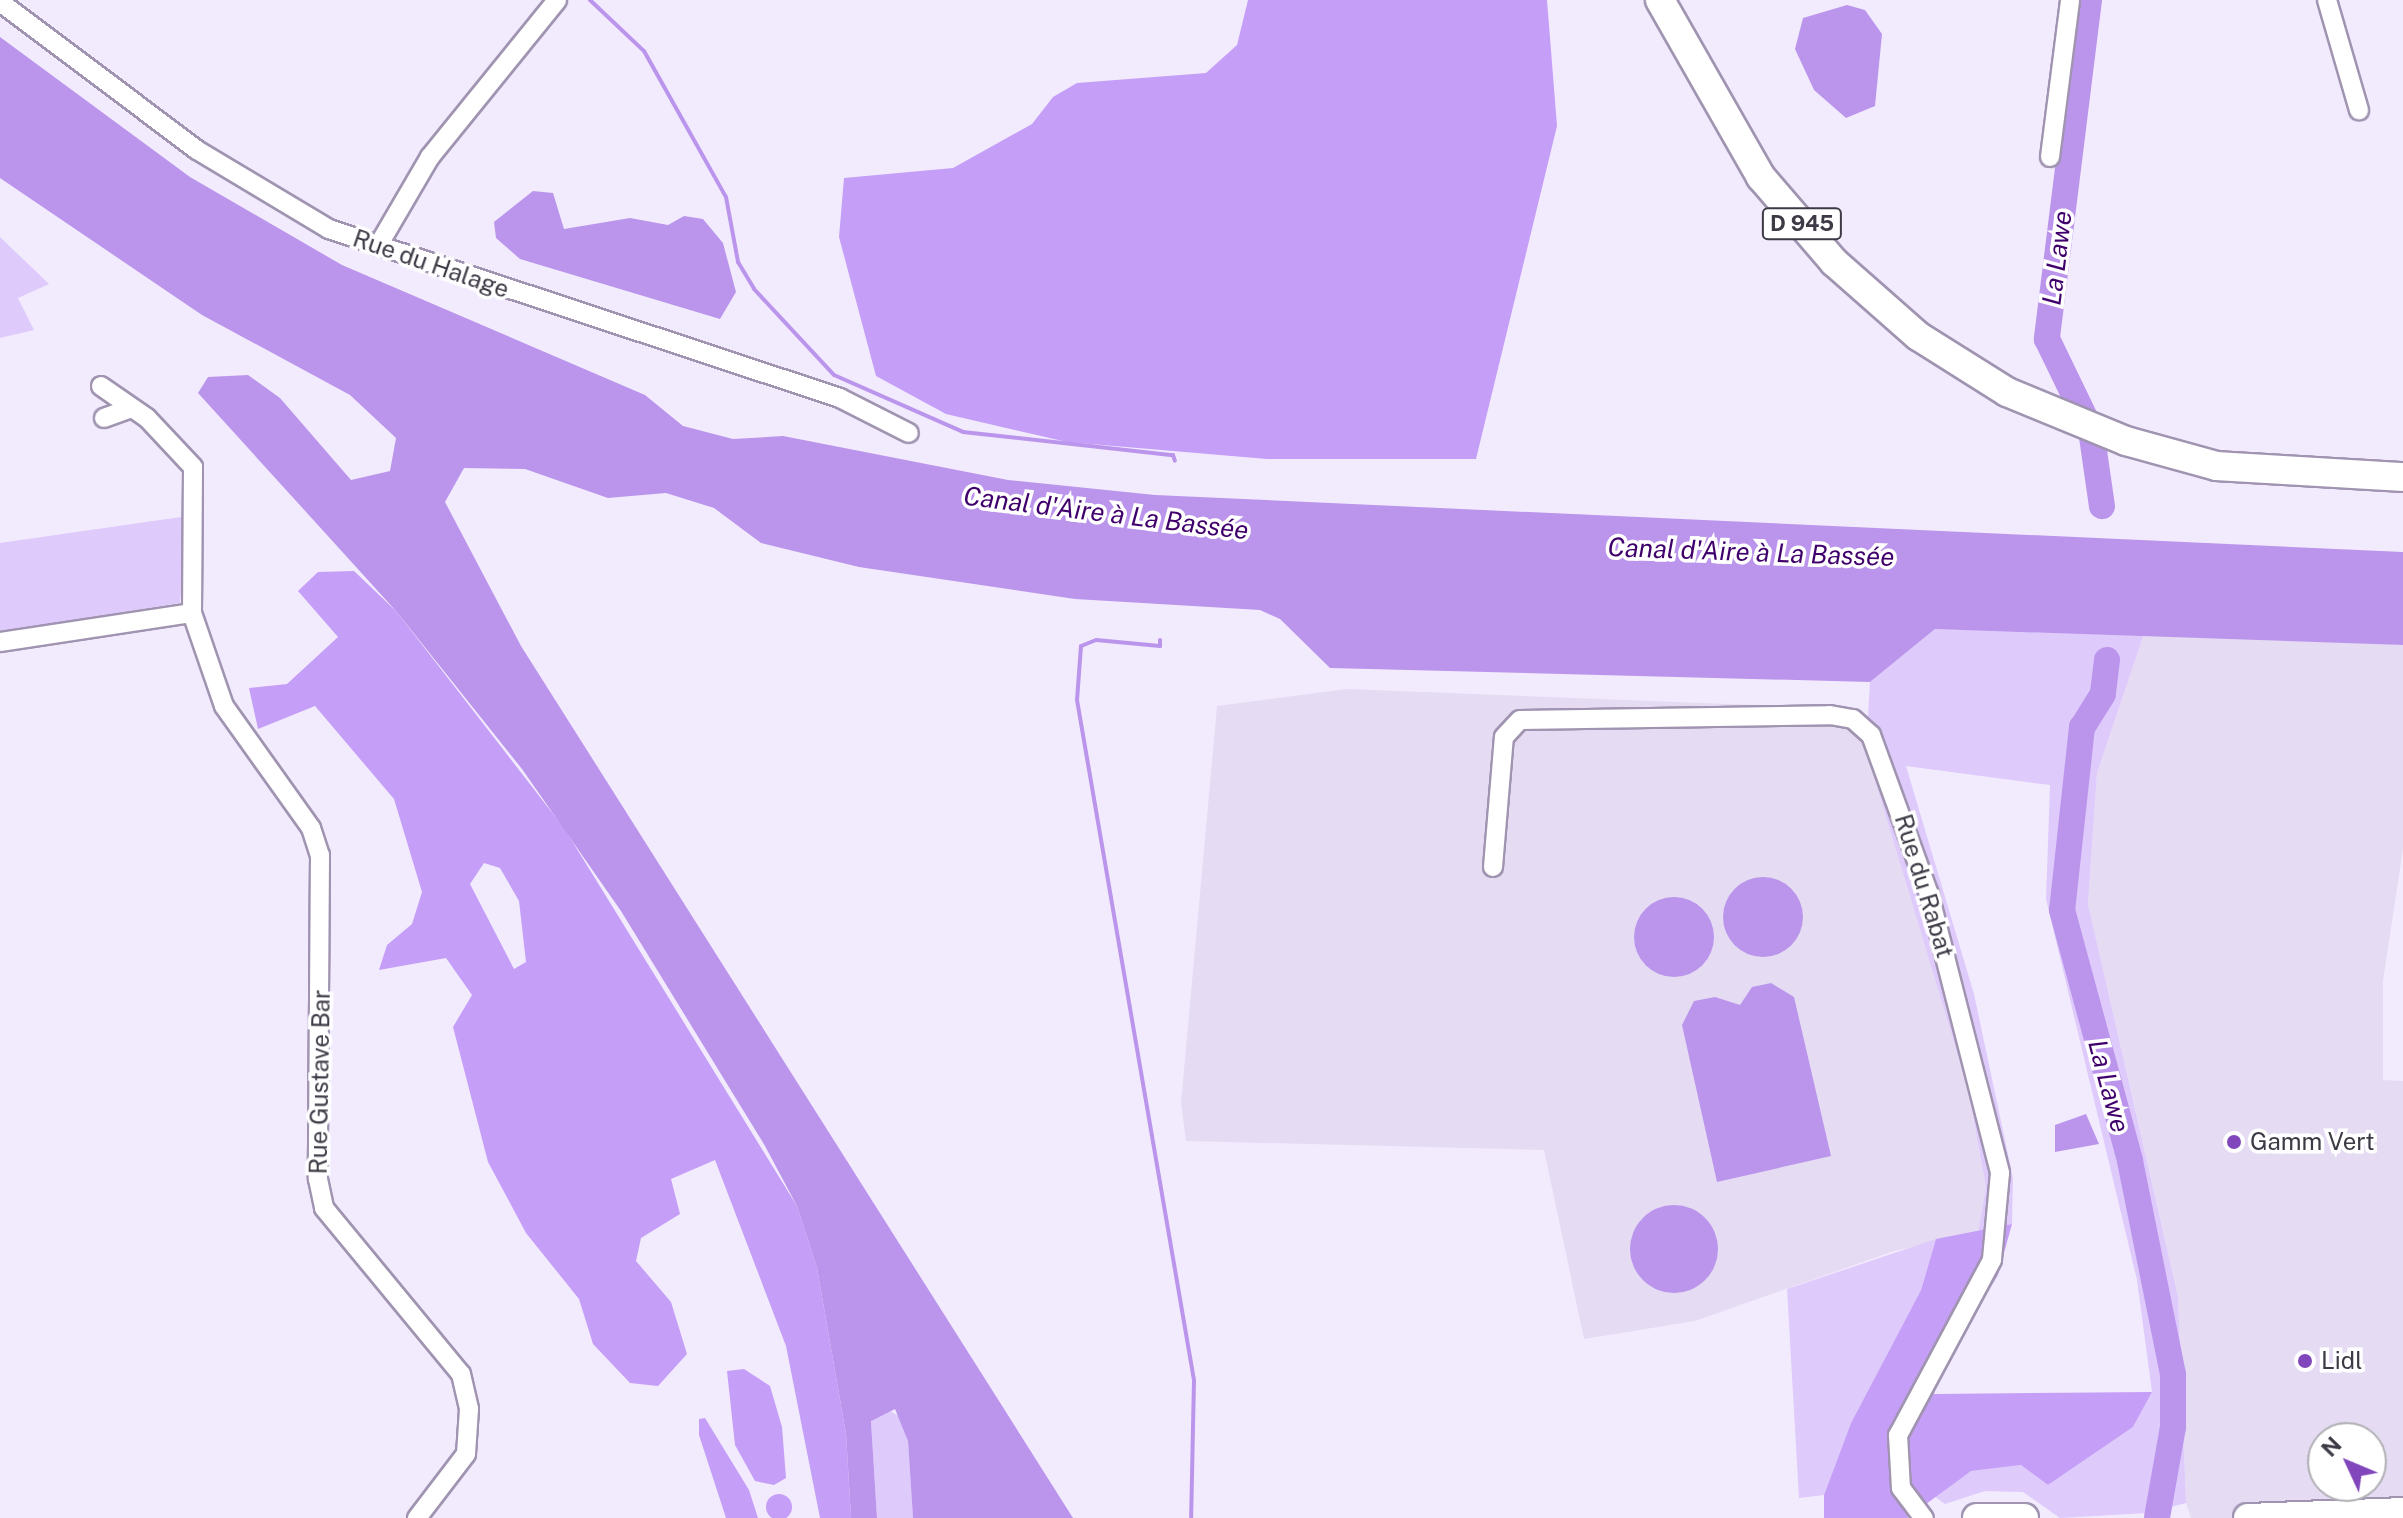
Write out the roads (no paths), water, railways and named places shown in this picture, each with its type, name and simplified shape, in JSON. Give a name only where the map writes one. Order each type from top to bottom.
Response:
[{"type":"main road","name":"D 945","points":[[1660,0],[1761,177],[1834,262],[1918,336],[2059,416],[2126,441],[2217,466],[2403,477]]},
{"type":"main road","points":[[2248,1518],[2403,1512]]},
{"type":"main road","points":[[1977,1518],[2024,1518]]},
{"type":"street","points":[[378,246],[430,157],[557,0]]},
{"type":"street","points":[[2050,157],[2070,0]]},
{"type":"street","points":[[2327,0],[2359,110]]},
{"type":"street","name":"Rue du Halage","points":[[0,2],[197,150],[329,229],[840,398],[909,433]]},
{"type":"street","name":"Rue Gustave Bar","points":[[101,386],[131,408],[193,467],[192,613],[224,706],[311,828],[320,855],[318,1179],[324,1208],[461,1374],[469,1409],[466,1454],[417,1518]]},
{"type":"street","points":[[104,418],[131,408]]},
{"type":"street","points":[[0,642],[192,613]]},
{"type":"street","name":"Rue du Rabat","points":[[1493,867],[1504,737],[1520,720],[1830,715],[1853,719],[1871,735],[1929,894],[2000,1173],[1992,1260],[1898,1435],[1901,1488],[1927,1517]]},
{"type":"water","points":[[1847,5],[1865,10],[1882,34],[1875,106],[1846,118],[1814,90],[1795,49],[1803,18]]},
{"type":"water","name":"Canal d'Aire à La Bassée","points":[[0,37],[190,177],[342,265],[645,395],[683,426],[733,439],[783,436],[1008,480],[1155,495],[2403,552],[2403,645],[1935,629],[1870,682],[1330,668],[1280,619],[1260,610],[1075,599],[859,567],[761,543],[714,508],[666,493],[608,498],[525,469],[464,468],[445,502],[521,646],[1073,1518],[913,1518],[908,1441],[895,1409],[871,1421],[877,1518],[851,1518],[846,1434],[817,1268],[797,1206],[765,1146],[621,911],[522,769],[396,611],[198,393],[208,377],[248,375],[280,398],[351,480],[390,471],[396,438],[350,395],[202,315],[0,178]]},
{"type":"water","points":[[533,191],[553,193],[564,229],[630,218],[668,225],[684,216],[703,219],[723,243],[736,292],[720,319],[520,259],[496,238],[494,222]]},
{"type":"water","points":[[1763,877],[1778,880],[1791,889],[1800,902],[1803,917],[1800,932],[1791,945],[1778,954],[1763,957],[1748,954],[1735,945],[1726,932],[1723,917],[1726,902],[1735,889],[1748,880]]},
{"type":"water","points":[[1674,897],[1689,900],[1702,909],[1711,922],[1714,937],[1711,952],[1702,965],[1689,974],[1674,977],[1659,974],[1646,965],[1637,952],[1634,937],[1637,922],[1646,909],[1659,900]]},
{"type":"water","points":[[1771,983],[1794,997],[1831,1156],[1717,1182],[1682,1025],[1694,1001],[1715,997],[1740,1005],[1752,987]]},
{"type":"water","points":[[2086,1114],[2099,1144],[2055,1152],[2055,1125]]},
{"type":"water","points":[[1665,1205],[1683,1205],[1699,1212],[1711,1224],[1718,1240],[1718,1258],[1711,1274],[1699,1286],[1683,1293],[1665,1293],[1649,1286],[1637,1274],[1630,1258],[1630,1240],[1637,1224],[1649,1212]]},
{"type":"waterway","points":[[590,0],[644,51],[726,197],[738,262],[754,289],[834,375],[963,432],[1173,455],[1175,461]]},
{"type":"waterway","name":"La Lawe","points":[[2089,0],[2047,339],[2091,430],[2102,506]]},
{"type":"waterway","points":[[1160,640],[1160,646],[1096,640],[1081,646],[1077,700],[1194,1380],[1191,1518]]},
{"type":"waterway","name":"La Lawe","points":[[2107,660],[2103,694],[2082,727],[2062,910],[2130,1161],[2173,1375],[2173,1427],[2157,1518]]},
{"type":"place","name":"Gamm Vert","points":[[2234,1142]]},
{"type":"place","name":"Lidl","points":[[2305,1361]]}]
